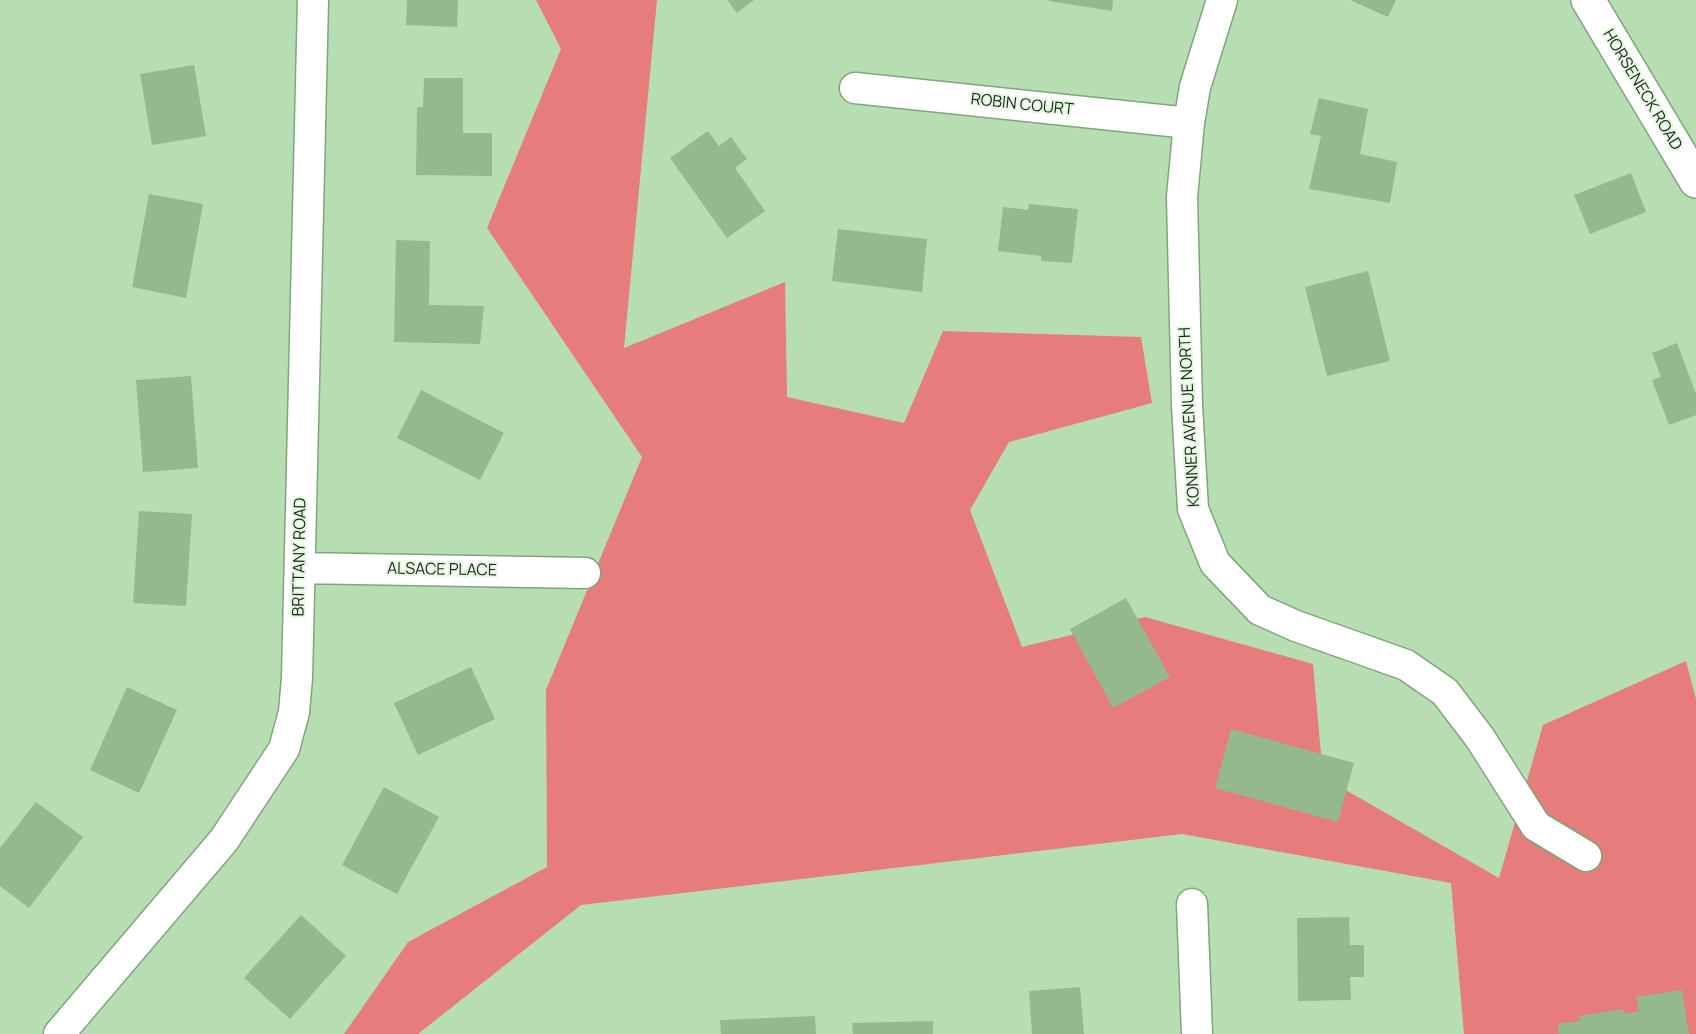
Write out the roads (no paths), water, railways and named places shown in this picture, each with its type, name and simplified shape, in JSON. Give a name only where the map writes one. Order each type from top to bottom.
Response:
[{"type":"street","name":"BRITTANY ROAD","points":[[59,1034],[224,840],[285,749],[294,712],[296,688],[313,0]]},
{"type":"street","name":"KONNER AVENUE NORTH","points":[[1222,0],[1196,87],[1189,123],[1182,197],[1187,417],[1193,509],[1215,563],[1260,610],[1296,626],[1406,665],[1445,692],[1480,738],[1536,826],[1586,856]]},
{"type":"street","name":"HORSENECK ROAD","points":[[1588,0],[1696,181]]},
{"type":"street","name":"ROBIN COURT","points":[[855,88],[1189,123]]},
{"type":"street","name":"ALSACE PLACE","points":[[300,568],[585,573]]},
{"type":"street","points":[[1192,904],[1197,1034]]}]
